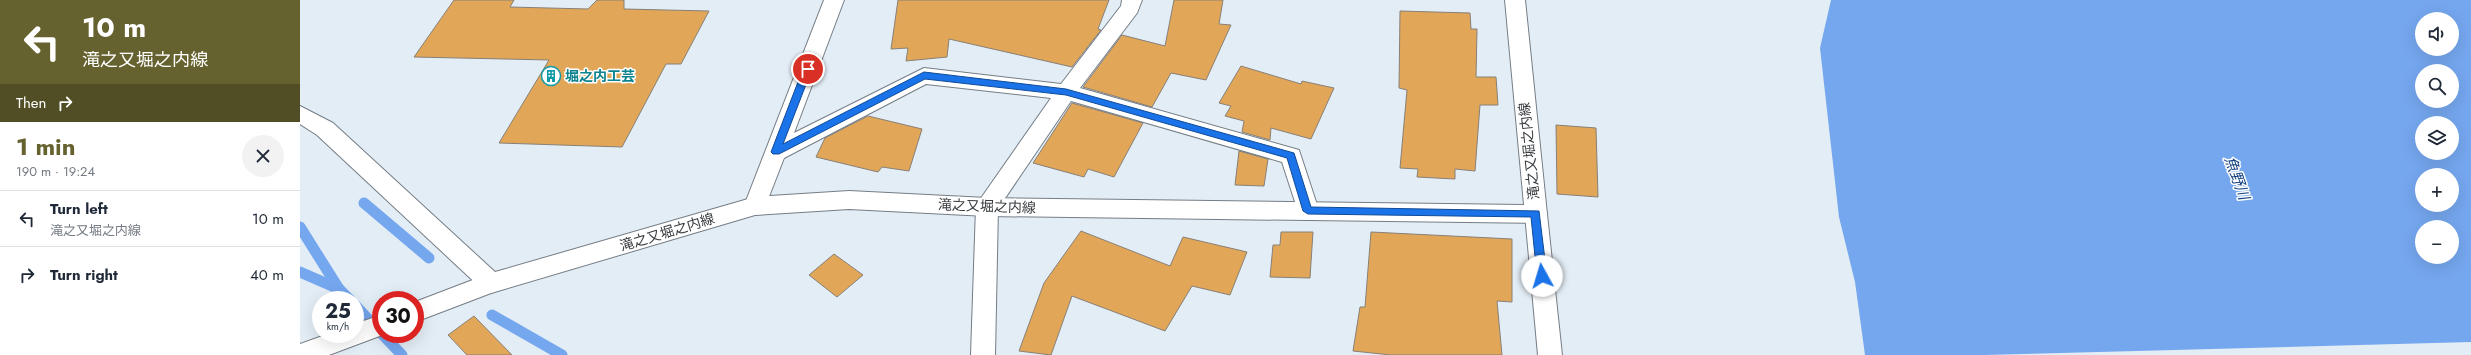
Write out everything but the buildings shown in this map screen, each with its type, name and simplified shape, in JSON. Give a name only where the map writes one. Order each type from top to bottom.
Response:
[{"type":"street","points":[[755,206],[834,0]]},
{"type":"street","points":[[983,355],[988,207],[1066,92],[1130,8],[1132,0]]},
{"type":"street","name":"滝之又堀之内線","points":[[424,309],[491,283],[755,206],[850,200],[988,207],[1536,214],[1514,0]]},
{"type":"street","points":[[776,152],[924,76],[1066,92],[1291,156],[1308,211]]},
{"type":"street","points":[[300,114],[325,129],[491,283]]},
{"type":"street","points":[[1536,214],[1550,355]]},
{"type":"street","points":[[300,355],[372,328]]},
{"type":"water","name":"魚野川","points":[[1831,0],[2471,0],[2471,355],[1865,355],[1855,282],[1839,217],[1820,48]]},
{"type":"pier","points":[[2471,342],[2471,355],[1984,355]]},
{"type":"waterway","points":[[364,203],[429,258]]},
{"type":"waterway","points":[[300,227],[339,289]]},
{"type":"waterway","points":[[300,272],[339,289]]},
{"type":"waterway","points":[[364,315],[372,323]]},
{"type":"waterway","points":[[492,315],[562,355]]},
{"type":"waterway","points":[[391,343],[402,355]]},
{"type":"place","name":"堀之内工芸","points":[[551,76]]},
{"type":"route","points":[[808,69],[776,152],[924,76],[1066,92],[1291,156],[1308,211],[1536,214],[1542,276]]}]
